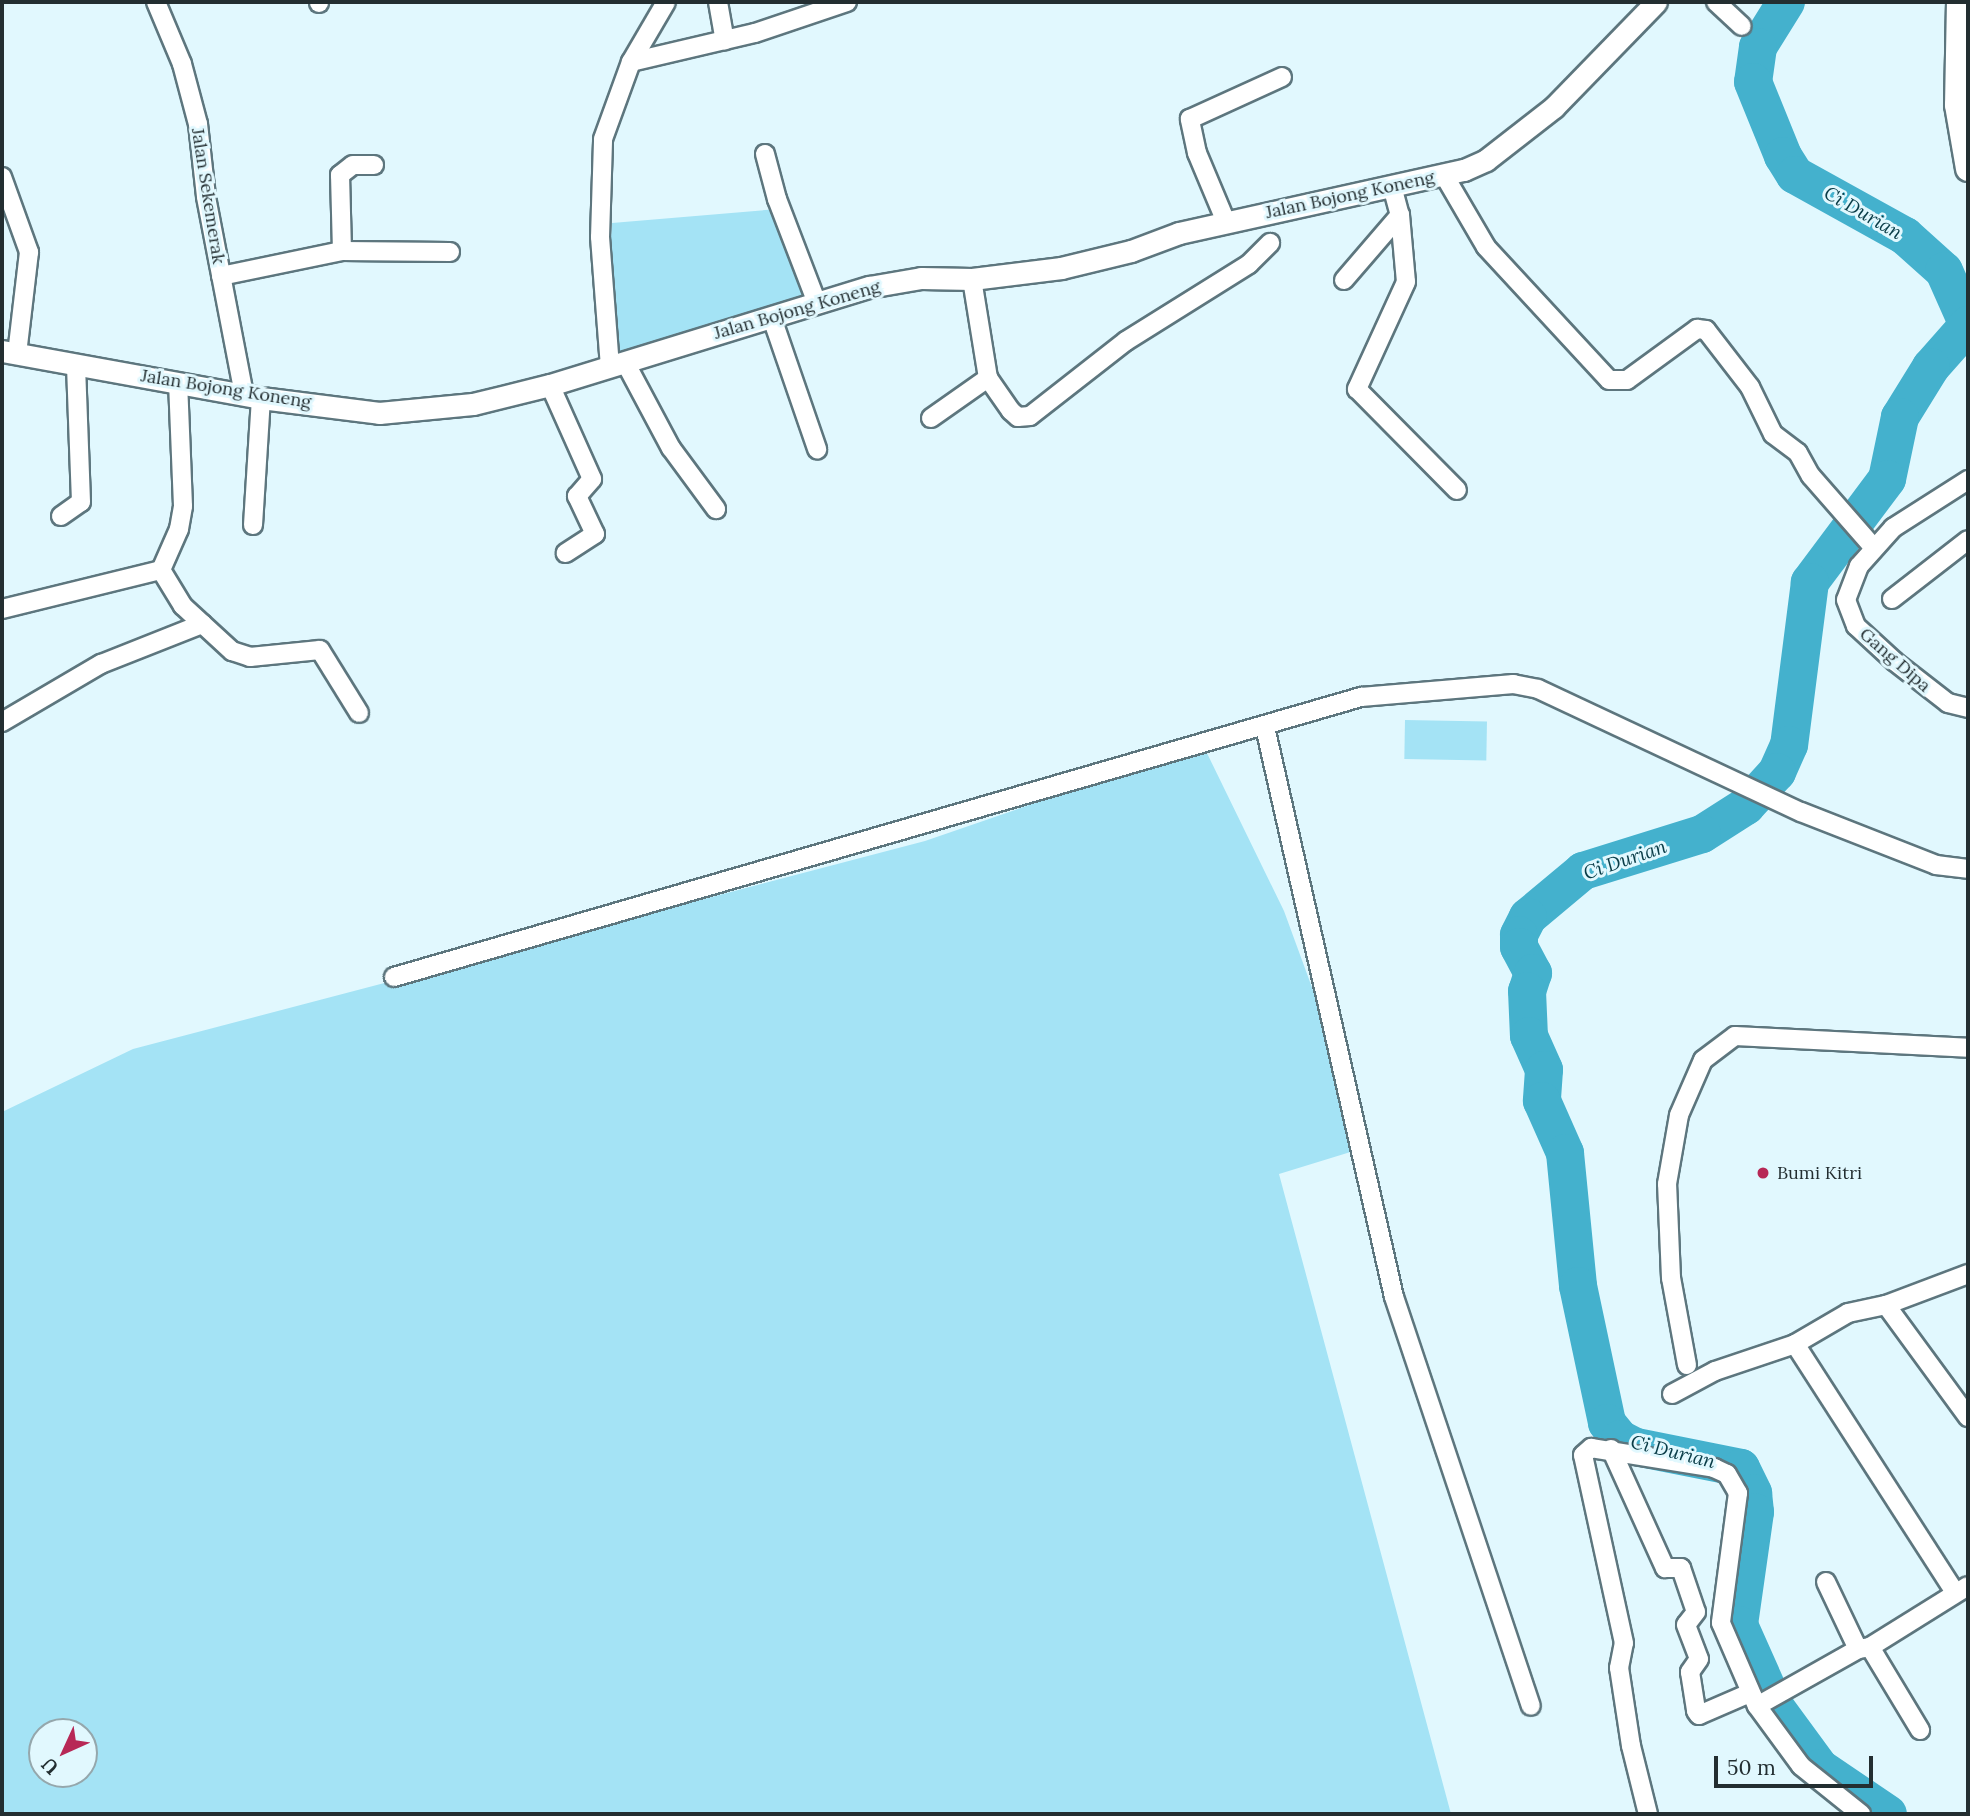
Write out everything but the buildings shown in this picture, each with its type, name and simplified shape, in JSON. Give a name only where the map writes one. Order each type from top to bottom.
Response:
[{"type":"main road","points":[[1959,2],[1968,169]]},
{"type":"street","name":"Jalan Sekemerak","points":[[156,2],[182,64],[198,124],[221,276],[253,396],[253,525]]},
{"type":"street","points":[[666,2],[631,62],[603,139],[599,195],[603,310],[617,365],[671,448],[716,509]]},
{"type":"street","points":[[718,2],[725,40]]},
{"type":"street","points":[[631,62],[725,40],[847,2]]},
{"type":"street","name":"Jalan Bojong Koneng","points":[[9,352],[253,396],[403,414],[550,385],[869,287],[921,278],[972,279],[1061,268],[1226,222],[1444,176],[1486,160],[1519,137],[1554,107],[1656,2]]},
{"type":"street","points":[[1716,2],[1742,26]]},
{"type":"street","points":[[1226,222],[1198,153],[1190,119],[1282,77]]},
{"type":"street","points":[[765,154],[777,199],[817,303]]},
{"type":"street","points":[[342,251],[340,175],[353,165],[374,165]]},
{"type":"street","points":[[1444,176],[1486,247],[1609,380],[1627,380],[1697,329],[1706,330],[1750,387],[1773,434],[1798,453],[1844,516],[1869,544]]},
{"type":"street","points":[[2,177],[29,256],[9,352]]},
{"type":"street","points":[[1392,186],[1400,215],[1406,282],[1357,389],[1457,490]]},
{"type":"street","points":[[1344,281],[1400,215]]},
{"type":"street","points":[[972,279],[988,378],[1011,411],[1018,417],[1030,416],[1126,341],[1249,264],[1270,243]]},
{"type":"street","points":[[221,276],[342,251],[450,252]]},
{"type":"street","points":[[772,318],[817,449]]},
{"type":"street","points":[[61,516],[81,502],[76,365]]},
{"type":"street","points":[[932,418],[988,378]]},
{"type":"street","points":[[178,384],[183,506],[179,530],[161,570],[171,592],[202,624],[242,656],[320,650],[329,658],[359,713]]},
{"type":"street","points":[[550,385],[592,479],[577,496],[595,532],[566,553]]},
{"type":"street","name":"Gang Dipa","points":[[1968,480],[1869,544],[1846,600],[1856,626],[1938,697],[1968,708]]},
{"type":"street","points":[[1892,599],[1968,540]]},
{"type":"street","points":[[2,609],[161,570]]},
{"type":"street","points":[[2,722],[101,664],[202,624]]},
{"type":"street","points":[[394,977],[845,843],[1265,727],[1361,697],[1513,684],[1538,689],[1801,812],[1936,865],[1968,869]]},
{"type":"street","points":[[1265,727],[1394,1297],[1531,1706]]},
{"type":"street","points":[[1687,1366],[1671,1278],[1667,1184],[1679,1115],[1703,1060],[1735,1036],[1968,1048]]},
{"type":"street","points":[[1672,1394],[1715,1371],[1795,1344],[1848,1313],[1886,1306],[1968,1274]]},
{"type":"street","points":[[1886,1306],[1968,1417]]},
{"type":"street","points":[[1611,1450],[1665,1568],[1681,1568],[1696,1612],[1686,1625],[1699,1659],[1690,1672],[1696,1711],[1699,1715],[1757,1701],[1788,1690],[1864,1648],[1961,1588],[1795,1344]]},
{"type":"street","points":[[1648,1814],[1631,1746],[1619,1668],[1624,1643],[1583,1455],[1591,1448],[1714,1468],[1727,1474],[1738,1493],[1721,1623],[1757,1701],[1801,1766],[1861,1814]]},
{"type":"street","points":[[1826,1582],[1864,1648],[1920,1730]]},
{"type":"shaded area","points":[[778,209],[811,298],[601,368],[612,223]]},
{"type":"shaded area","points":[[1405,720],[1487,721],[1486,760],[1404,759]]},
{"type":"shaded area","points":[[1203,745],[1284,911],[1370,1146],[1279,1174],[1451,1814],[2,1814],[2,1112],[133,1049],[925,841]]},
{"type":"waterway","name":"Ci Durian","points":[[1786,2],[1758,47],[1753,82],[1783,156],[1795,175],[1905,236],[1944,271],[1968,325],[1931,367],[1900,417],[1887,479],[1810,582],[1789,745],[1777,772],[1746,806],[1702,834],[1583,871],[1528,917],[1519,935],[1519,947],[1533,973],[1527,991],[1529,1036],[1544,1070],[1542,1101],[1565,1153],[1578,1286],[1607,1423],[1620,1439],[1636,1447],[1741,1468],[1753,1493],[1755,1512],[1739,1625],[1776,1708],[1820,1768],[1888,1814]]},
{"type":"place","name":"Bumi Kitri","points":[[1763,1173]]}]
